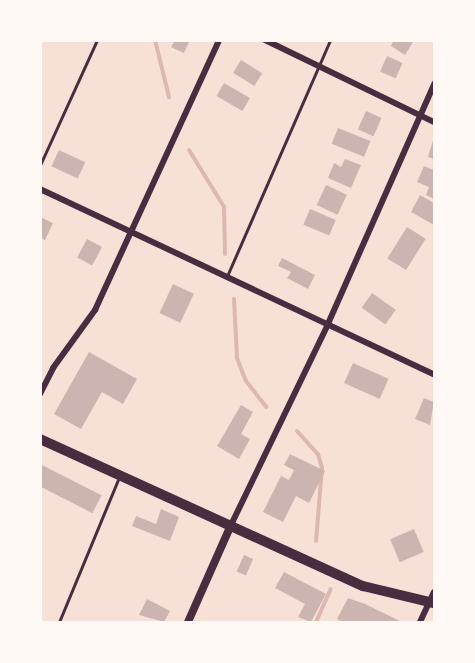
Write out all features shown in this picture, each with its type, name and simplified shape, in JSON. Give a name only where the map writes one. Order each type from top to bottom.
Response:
[{"type":"main road","points":[[40,440],[363,586],[432,603]]},
{"type":"street","points":[[40,394],[53,368],[95,310],[133,232],[219,40]]},
{"type":"street","points":[[265,40],[435,122]]},
{"type":"street","points":[[188,622],[231,525],[327,326],[435,84]]},
{"type":"street","points":[[40,189],[327,326],[435,374]]},
{"type":"street","points":[[420,622],[432,603],[435,592]]},
{"type":"lane","points":[[40,165],[97,40]]},
{"type":"lane","points":[[226,277],[330,40]]},
{"type":"lane","points":[[59,622],[120,475]]},
{"type":"building","points":[[175,40],[190,40],[184,53],[171,47]]},
{"type":"building","points":[[394,40],[414,40],[405,55],[391,46]]},
{"type":"building","points":[[387,56],[403,63],[396,78],[380,72]]},
{"type":"building","points":[[241,60],[262,73],[254,86],[233,73]]},
{"type":"building","points":[[224,83],[250,98],[242,111],[216,96]]},
{"type":"building","points":[[366,111],[382,118],[373,136],[358,129]]},
{"type":"building","points":[[338,128],[370,141],[364,157],[332,144]]},
{"type":"building","points":[[434,137],[434,159],[428,157]]},
{"type":"building","points":[[59,150],[85,162],[78,179],[51,166]]},
{"type":"building","points":[[345,159],[361,165],[351,188],[328,178],[334,163],[341,167]]},
{"type":"building","points":[[424,166],[434,170],[434,199],[426,195],[429,187],[417,182]]},
{"type":"building","points":[[326,185],[347,195],[338,215],[317,205]]},
{"type":"building","points":[[420,195],[434,203],[434,225],[411,212]]},
{"type":"building","points":[[310,209],[336,220],[329,236],[303,225]]},
{"type":"building","points":[[40,217],[53,223],[45,240],[40,238]]},
{"type":"building","points":[[407,227],[426,239],[406,270],[387,258]]},
{"type":"building","points":[[87,239],[102,247],[92,266],[77,258]]},
{"type":"building","points":[[282,258],[315,275],[308,289],[287,278],[291,272],[278,266]]},
{"type":"building","points":[[173,284],[194,294],[180,323],[159,313]]},
{"type":"building","points":[[372,293],[396,310],[385,324],[362,308]]},
{"type":"building","points":[[89,352],[137,379],[123,404],[102,392],[81,429],[54,414]]},
{"type":"building","points":[[353,363],[389,379],[380,399],[344,383]]},
{"type":"building","points":[[424,398],[434,402],[430,425],[415,419]]},
{"type":"building","points":[[241,405],[253,412],[241,434],[250,439],[239,459],[217,446]]},
{"type":"building","points":[[290,454],[325,471],[309,503],[296,496],[283,522],[263,512],[281,476],[289,480],[294,470],[284,465]]},
{"type":"building","points":[[40,464],[101,495],[92,513],[40,486]]},
{"type":"building","points":[[161,509],[179,517],[170,541],[132,526],[136,516],[156,524]]},
{"type":"building","points":[[414,529],[424,552],[400,562],[390,539]]},
{"type":"building","points":[[244,555],[253,559],[246,576],[237,571]]},
{"type":"building","points":[[284,572],[326,594],[311,622],[298,617],[305,604],[275,588]]},
{"type":"building","points":[[348,598],[402,622],[343,622],[337,619]]},
{"type":"building","points":[[147,599],[170,611],[164,622],[139,615]]},
{"type":"waterway","points":[[155,40],[169,97]]},
{"type":"waterway","points":[[189,150],[224,207],[225,254]]},
{"type":"waterway","points":[[234,299],[237,358],[246,381],[266,407]]},
{"type":"waterway","points":[[297,431],[318,454],[322,468],[316,541]]},
{"type":"waterway","points":[[316,622],[331,589]]}]
